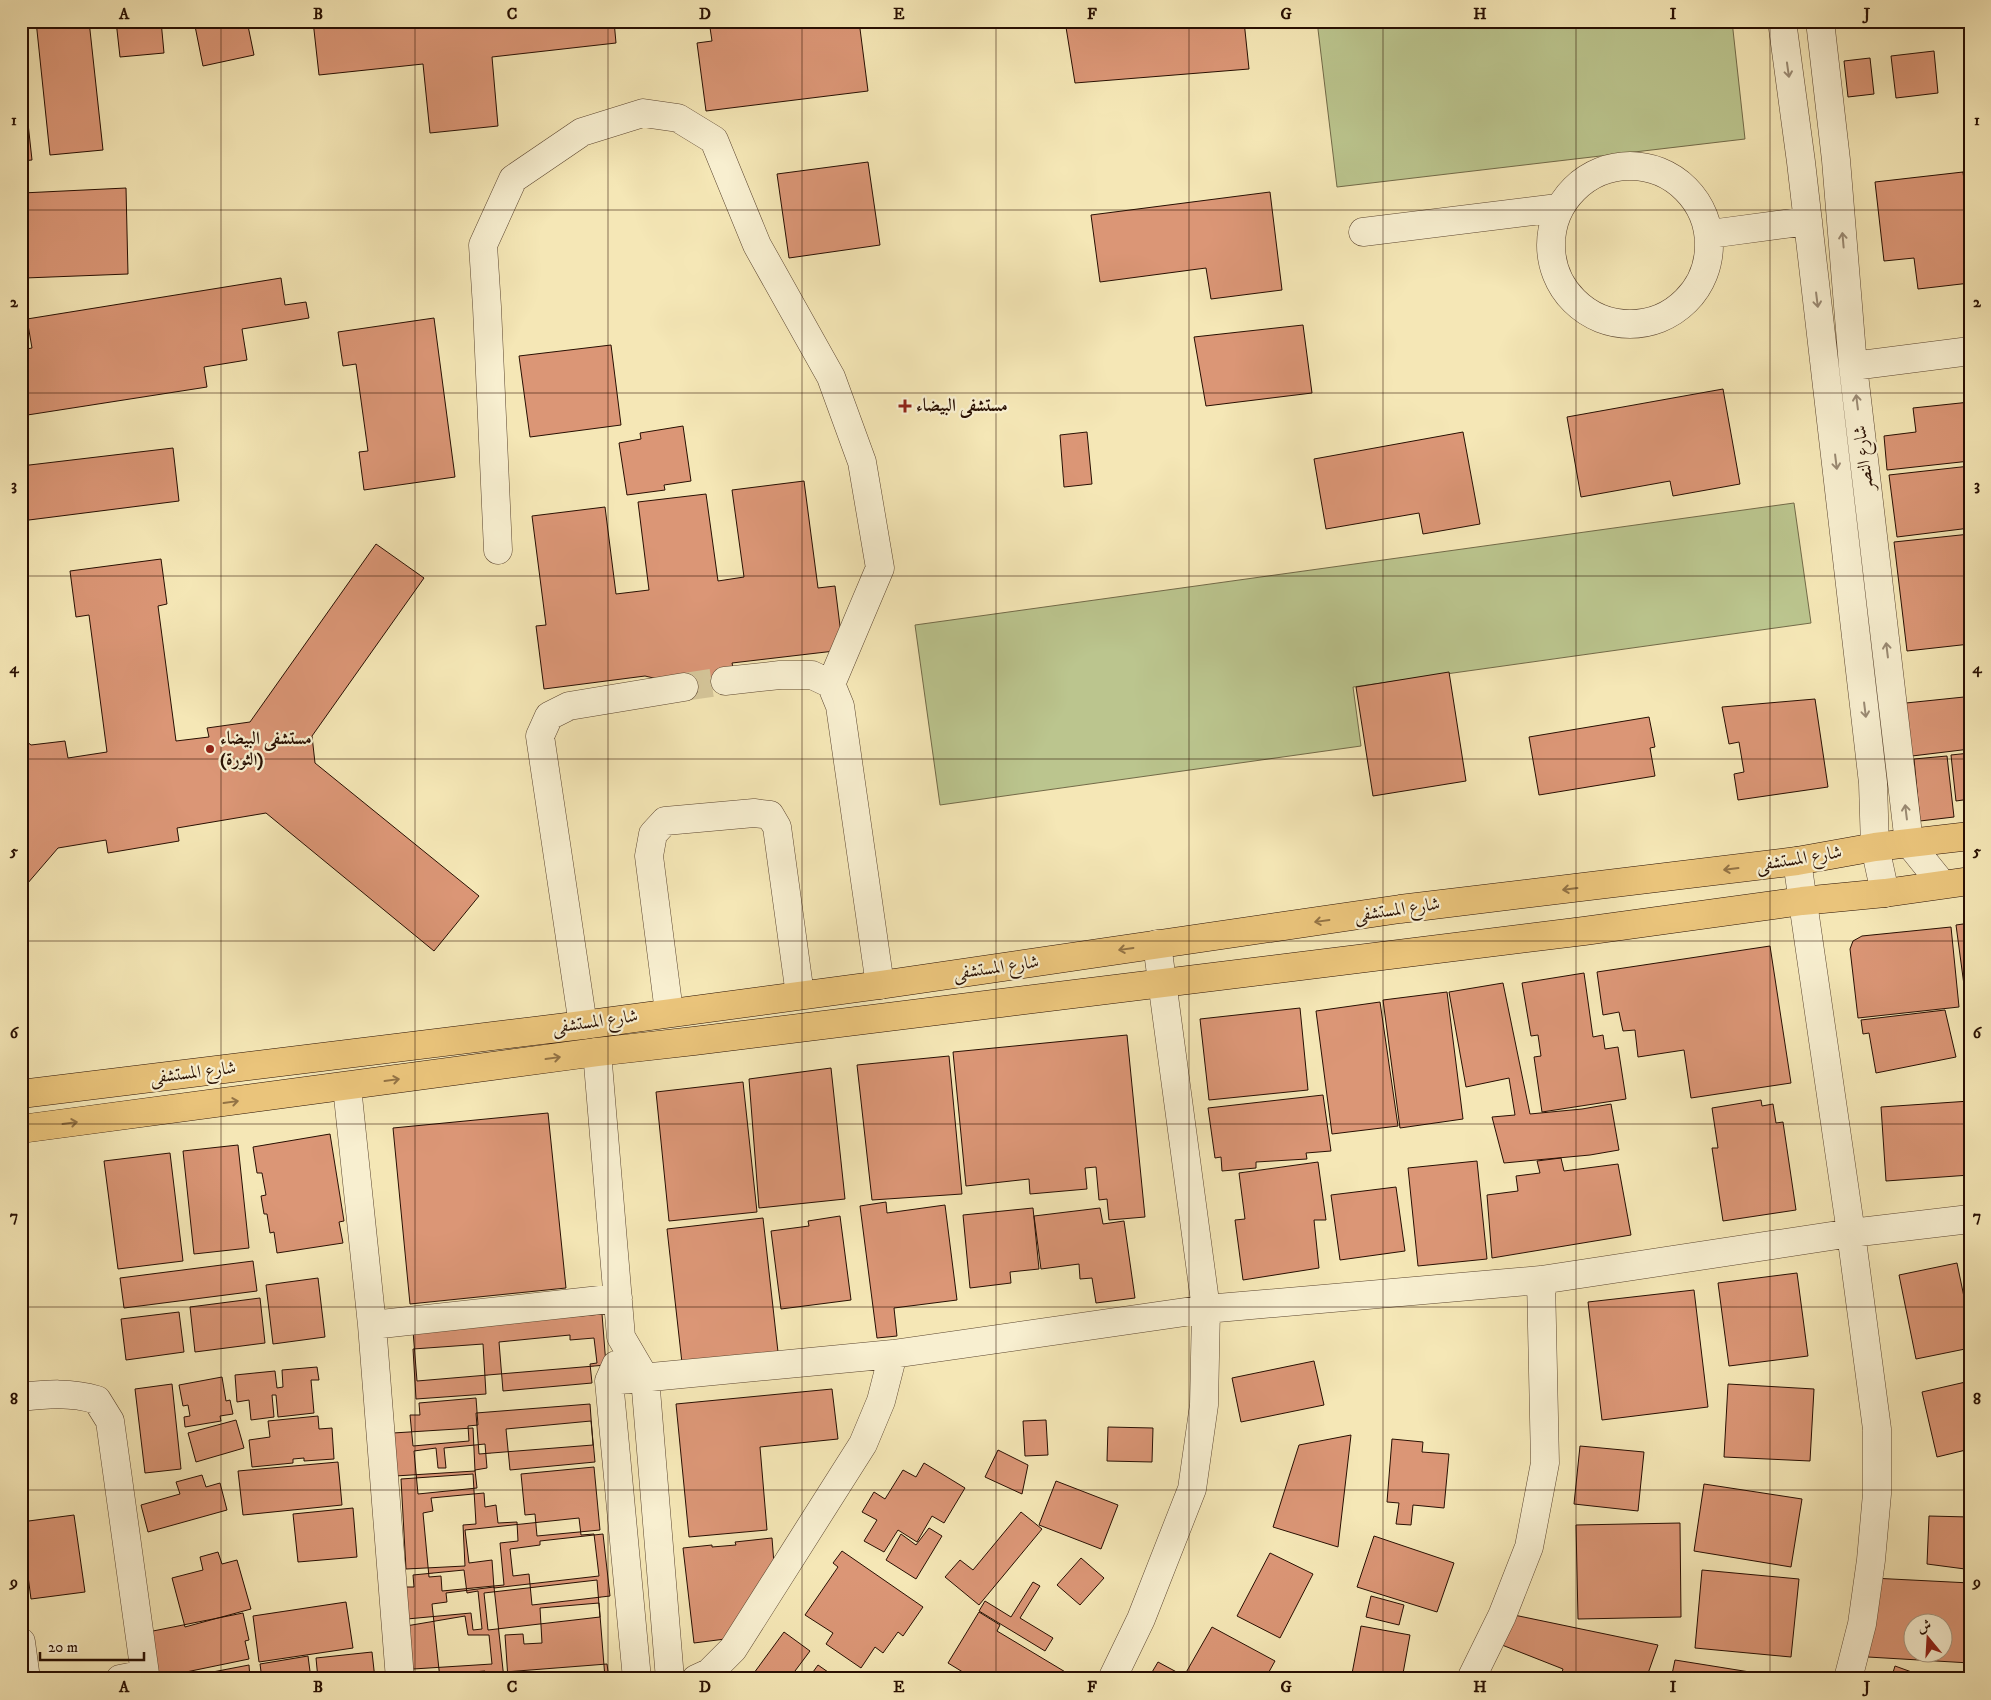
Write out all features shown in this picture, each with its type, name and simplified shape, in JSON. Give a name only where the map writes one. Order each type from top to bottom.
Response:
[{"type":"main road","name":"شارع المستشفى","points":[[21,1094],[583,1025],[880,985],[1400,909],[1797,861],[1875,847],[1970,836]]},
{"type":"main road","name":"شارع المستشفى","points":[[21,1129],[348,1087],[597,1052],[1584,931],[1802,900],[1885,892],[1970,880]]},
{"type":"street","name":"شارع النصر","points":[[1782,21],[1801,162],[1873,783],[1875,847],[1885,892]]},
{"type":"street","name":"شارع النصر","points":[[1820,21],[1836,160],[1853,366],[1909,843]]},
{"type":"street","points":[[498,550],[488,306],[483,246],[513,179],[582,132],[643,113],[678,118],[714,140],[757,245],[832,377],[862,462],[880,568],[831,684]]},
{"type":"street","points":[[1801,162],[1836,160]]},
{"type":"street","points":[[1623,165],[1663,172],[1694,197],[1710,234],[1706,271],[1686,303],[1653,322],[1616,324],[1581,309],[1558,281],[1549,245],[1558,208],[1584,178],[1623,165]]},
{"type":"street","points":[[1363,232],[1558,208]]},
{"type":"street","points":[[1710,234],[1808,221]]},
{"type":"street","points":[[1853,366],[1970,351]]},
{"type":"street","points":[[725,681],[780,675],[812,675],[831,684],[840,706],[880,985]]},
{"type":"street","points":[[583,1025],[540,736],[549,716],[569,706],[684,687]]},
{"type":"street","points":[[669,1012],[649,856],[653,834],[665,821],[754,813],[770,815],[777,827],[800,995]]},
{"type":"street","points":[[1909,843],[1942,884]]},
{"type":"street","points":[[1797,861],[1851,1233],[1877,1429],[1877,1494],[1862,1624],[1848,1679]]},
{"type":"street","points":[[1112,1679],[1141,1619],[1192,1489],[1204,1405],[1206,1309],[1157,944]]},
{"type":"street","points":[[597,1052],[621,1337],[616,1364],[609,1381],[637,1679]]},
{"type":"street","points":[[348,1087],[372,1325],[400,1679]]},
{"type":"street","points":[[609,1381],[893,1354],[1206,1309],[1540,1280],[1851,1233],[1970,1219]]},
{"type":"street","points":[[1471,1679],[1502,1616],[1529,1547],[1545,1463],[1540,1280]]},
{"type":"street","points":[[372,1325],[618,1298]]},
{"type":"street","points":[[621,1337],[645,1378],[670,1679]]},
{"type":"street","points":[[696,1679],[709,1673],[733,1649],[863,1444],[880,1401],[893,1354]]},
{"type":"street","points":[[21,1396],[80,1394],[97,1400],[110,1421],[137,1677]]},
{"type":"street","points":[[21,1642],[26,1679]]},
{"type":"green space","points":[[1317,21],[1732,21],[1745,139],[1337,187]]},
{"type":"green space","points":[[1794,503],[1811,623],[1353,687],[1361,746],[940,805],[915,625]]},
{"type":"building","points":[[36,21],[89,21],[103,150],[50,155]]},
{"type":"building","points":[[116,21],[161,21],[164,53],[120,57]]},
{"type":"building","points":[[194,21],[247,21],[254,55],[203,66]]},
{"type":"building","points":[[313,21],[614,21],[616,43],[492,57],[498,126],[430,133],[423,64],[319,75]]},
{"type":"building","points":[[709,21],[859,21],[868,91],[706,111],[697,43],[712,41]]},
{"type":"building","points":[[1065,21],[1244,21],[1249,69],[1075,83]]},
{"type":"building","points":[[1934,51],[1938,93],[1896,98],[1891,56]]},
{"type":"building","points":[[1870,58],[1874,94],[1848,97],[1844,61]]},
{"type":"building","points":[[21,59],[32,160],[21,161]]},
{"type":"building","points":[[868,162],[880,245],[789,258],[777,174]]},
{"type":"building","points":[[1963,172],[1970,229],[1970,283],[1918,289],[1914,258],[1884,261],[1875,182]]},
{"type":"building","points":[[126,188],[128,274],[25,278],[22,193]]},
{"type":"building","points":[[1270,192],[1282,290],[1211,299],[1206,268],[1100,282],[1091,215]]},
{"type":"building","points":[[281,278],[285,305],[306,302],[309,318],[242,329],[247,360],[204,367],[207,387],[21,416],[21,350],[32,348],[27,319]]},
{"type":"building","points":[[434,318],[455,477],[364,490],[359,452],[368,451],[356,364],[343,366],[338,332]]},
{"type":"building","points":[[1303,325],[1312,393],[1206,406],[1194,337]]},
{"type":"building","points":[[611,345],[621,425],[530,437],[519,356]]},
{"type":"building","points":[[1723,389],[1740,484],[1673,496],[1670,481],[1581,497],[1567,417]]},
{"type":"building","points":[[1970,402],[1970,461],[1887,470],[1884,436],[1916,432],[1913,408]]},
{"type":"building","points":[[683,426],[691,481],[664,485],[665,490],[627,495],[619,443],[641,439],[640,433]]},
{"type":"building","points":[[1087,432],[1092,484],[1064,487],[1060,435]]},
{"type":"building","points":[[1463,432],[1480,524],[1423,534],[1419,513],[1326,529],[1314,459]]},
{"type":"building","points":[[173,448],[179,501],[21,521],[21,466]]},
{"type":"building","points":[[1970,466],[1970,528],[1897,537],[1889,475]]},
{"type":"building","points":[[804,481],[818,588],[835,586],[843,650],[732,663],[735,676],[699,683],[683,685],[645,676],[544,689],[536,626],[546,625],[532,516],[605,507],[616,594],[649,590],[638,502],[706,494],[718,581],[744,577],[732,490]]},
{"type":"building","points":[[1970,534],[1970,644],[1907,651],[1894,542]]},
{"type":"building","name":"مستشفى البيضاء (الثورة)","points":[[376,544],[424,578],[312,736],[315,763],[479,896],[434,951],[266,813],[177,828],[179,841],[108,853],[106,840],[58,848],[21,891],[21,737],[31,745],[65,741],[68,758],[107,752],[89,615],[76,617],[70,571],[161,559],[167,604],[158,606],[176,741],[209,737],[207,728],[250,722]]},
{"type":"building","points":[[1449,672],[1466,781],[1373,796],[1356,687]]},
{"type":"building","points":[[1964,697],[1970,749],[1912,756],[1906,703]]},
{"type":"building","points":[[1815,699],[1828,787],[1738,800],[1734,774],[1744,772],[1739,742],[1729,744],[1722,707]]},
{"type":"building","points":[[1649,717],[1655,747],[1650,748],[1655,776],[1539,795],[1529,737]]},
{"type":"building","points":[[1970,753],[1970,799],[1956,801],[1951,755]]},
{"type":"building","points":[[1947,756],[1954,817],[1920,821],[1914,759]]},
{"type":"building","points":[[1970,923],[1970,1030],[1956,925]]},
{"type":"building","points":[[1951,927],[1959,1007],[1858,1018],[1850,949],[1853,941],[1862,936]]},
{"type":"building","points":[[1770,946],[1791,1083],[1691,1098],[1684,1050],[1638,1057],[1635,1030],[1623,1031],[1619,1012],[1603,1015],[1597,972]]},
{"type":"building","points":[[1584,973],[1593,1037],[1603,1035],[1605,1049],[1618,1047],[1626,1099],[1542,1112],[1534,1057],[1541,1056],[1538,1035],[1531,1036],[1522,983]]},
{"type":"building","points":[[1503,983],[1530,1114],[1611,1104],[1619,1150],[1590,1155],[1504,1163],[1492,1117],[1515,1115],[1509,1078],[1466,1087],[1449,992]]},
{"type":"building","points":[[1447,992],[1463,1119],[1400,1128],[1383,1000]]},
{"type":"building","points":[[1380,1002],[1398,1126],[1332,1134],[1316,1011]]},
{"type":"building","points":[[1300,1008],[1308,1090],[1209,1100],[1200,1019]]},
{"type":"building","points":[[1945,1010],[1956,1057],[1876,1073],[1869,1033],[1863,1034],[1861,1020]]},
{"type":"building","points":[[1127,1035],[1145,1217],[1109,1220],[1107,1199],[1099,1200],[1096,1167],[1085,1168],[1087,1189],[1030,1194],[1029,1179],[966,1186],[953,1052]]},
{"type":"building","points":[[949,1056],[962,1194],[872,1200],[857,1065]]},
{"type":"building","points":[[831,1068],[845,1199],[759,1208],[749,1079]]},
{"type":"building","points":[[743,1082],[757,1212],[669,1221],[656,1092]]},
{"type":"building","points":[[1323,1095],[1331,1151],[1306,1153],[1307,1159],[1256,1162],[1256,1168],[1222,1171],[1221,1157],[1215,1158],[1208,1108]]},
{"type":"building","points":[[1761,1100],[1762,1106],[1773,1104],[1776,1123],[1783,1122],[1796,1210],[1723,1221],[1712,1148],[1718,1148],[1712,1108]]},
{"type":"building","points":[[1970,1101],[1970,1175],[1886,1181],[1881,1107]]},
{"type":"building","points":[[548,1113],[566,1288],[410,1304],[393,1128]]},
{"type":"building","points":[[330,1134],[344,1221],[339,1222],[343,1243],[277,1253],[274,1232],[270,1233],[267,1214],[264,1214],[261,1196],[266,1195],[262,1173],[257,1173],[253,1147]]},
{"type":"building","points":[[238,1145],[249,1248],[194,1254],[183,1151]]},
{"type":"building","points":[[170,1153],[183,1261],[118,1269],[104,1161]]},
{"type":"building","points":[[1561,1158],[1564,1171],[1618,1164],[1631,1235],[1492,1258],[1487,1195],[1518,1191],[1516,1176],[1540,1173],[1537,1161]]},
{"type":"building","points":[[1477,1161],[1487,1259],[1418,1266],[1408,1168]]},
{"type":"building","points":[[1318,1162],[1326,1220],[1314,1220],[1319,1268],[1243,1280],[1235,1220],[1245,1219],[1239,1173]]},
{"type":"building","points":[[1396,1187],[1405,1251],[1340,1260],[1331,1195]]},
{"type":"building","points":[[886,1202],[887,1213],[945,1205],[957,1300],[894,1308],[897,1336],[877,1338],[860,1206]]},
{"type":"building","points":[[1033,1208],[1039,1269],[1010,1272],[1011,1283],[970,1288],[963,1215]]},
{"type":"building","points":[[1100,1208],[1103,1224],[1124,1221],[1135,1298],[1096,1303],[1092,1278],[1080,1279],[1079,1264],[1041,1269],[1034,1216]]},
{"type":"building","points":[[840,1216],[851,1300],[781,1309],[771,1231],[809,1226],[808,1221]]},
{"type":"building","points":[[763,1218],[778,1352],[682,1363],[667,1229]]},
{"type":"building","points":[[253,1261],[257,1291],[124,1308],[120,1278]]},
{"type":"building","points":[[1957,1263],[1970,1326],[1970,1348],[1916,1359],[1899,1275]]},
{"type":"building","points":[[1797,1273],[1808,1356],[1729,1366],[1718,1283]]},
{"type":"building","points":[[318,1278],[325,1337],[273,1344],[266,1285]]},
{"type":"building","points":[[1694,1290],[1708,1407],[1602,1420],[1588,1302]]},
{"type":"building","points":[[260,1298],[265,1343],[195,1352],[190,1307]]},
{"type":"building","points":[[179,1312],[184,1352],[126,1360],[121,1319]]},
{"type":"building","points":[[602,1314],[606,1365],[417,1381],[413,1331]]},
{"type":"building","points":[[570,1335],[570,1340],[594,1338],[597,1363],[590,1364],[592,1383],[503,1391],[499,1342]]},
{"type":"building","points":[[483,1344],[486,1394],[416,1399],[413,1349]]},
{"type":"building","points":[[1314,1361],[1324,1405],[1241,1422],[1232,1378]]},
{"type":"building","points":[[317,1367],[319,1380],[311,1380],[314,1413],[278,1417],[276,1395],[272,1395],[274,1417],[251,1420],[249,1400],[237,1402],[235,1375],[275,1371],[277,1388],[283,1387],[282,1370]]},
{"type":"building","points":[[222,1377],[226,1401],[230,1400],[233,1414],[220,1416],[221,1421],[185,1427],[184,1417],[190,1416],[188,1405],[183,1406],[179,1385]]},
{"type":"building","points":[[1970,1381],[1970,1449],[1937,1457],[1922,1392]]},
{"type":"building","points":[[172,1384],[181,1469],[145,1473],[135,1389]]},
{"type":"building","points":[[1728,1384],[1814,1389],[1810,1461],[1724,1457]]},
{"type":"building","points":[[832,1389],[838,1439],[760,1447],[767,1530],[689,1537],[676,1404]]},
{"type":"building","points":[[476,1398],[478,1425],[468,1426],[469,1441],[413,1446],[410,1415],[420,1415],[419,1403]]},
{"type":"building","points":[[590,1404],[593,1445],[479,1454],[476,1413]]},
{"type":"building","points":[[318,1416],[319,1429],[332,1428],[334,1459],[304,1461],[304,1458],[293,1459],[293,1463],[252,1467],[249,1440],[270,1437],[268,1421]]},
{"type":"building","points":[[236,1420],[244,1448],[196,1462],[188,1433]]},
{"type":"building","points":[[1046,1420],[1048,1455],[1025,1456],[1023,1421]]},
{"type":"building","points":[[591,1421],[595,1462],[510,1470],[506,1429]]},
{"type":"building","points":[[1108,1427],[1153,1428],[1152,1462],[1107,1461]]},
{"type":"building","points":[[473,1428],[475,1471],[395,1476],[393,1433]]},
{"type":"building","points":[[1351,1435],[1338,1547],[1273,1527],[1299,1445]]},
{"type":"building","points":[[1392,1439],[1423,1442],[1422,1452],[1449,1454],[1444,1508],[1413,1505],[1411,1525],[1396,1524],[1399,1503],[1387,1502]]},
{"type":"building","points":[[485,1444],[487,1468],[475,1470],[477,1488],[418,1494],[414,1451],[436,1448],[438,1468],[446,1468],[444,1448]]},
{"type":"building","points":[[1580,1446],[1644,1452],[1638,1511],[1574,1504]]},
{"type":"building","points":[[998,1450],[1028,1465],[1022,1494],[985,1477]]},
{"type":"building","points":[[338,1462],[342,1505],[243,1515],[238,1471]]},
{"type":"building","points":[[924,1463],[965,1488],[944,1523],[932,1516],[917,1542],[898,1530],[884,1552],[864,1541],[877,1520],[862,1512],[874,1492],[885,1499],[903,1470],[916,1477]]},
{"type":"building","points":[[594,1467],[600,1530],[537,1536],[535,1514],[525,1515],[521,1474]]},
{"type":"building","points":[[473,1474],[476,1524],[463,1525],[465,1566],[406,1569],[401,1479]]},
{"type":"building","points":[[202,1475],[206,1487],[220,1483],[227,1510],[148,1532],[141,1505],[180,1494],[176,1482]]},
{"type":"building","points":[[1056,1481],[1118,1505],[1101,1549],[1039,1525]]},
{"type":"building","points":[[1704,1484],[1802,1499],[1791,1567],[1694,1551]]},
{"type":"building","points":[[484,1493],[485,1507],[496,1505],[498,1523],[517,1522],[518,1541],[500,1543],[504,1585],[442,1591],[441,1576],[429,1577],[423,1513],[433,1511],[431,1498]]},
{"type":"building","points":[[353,1508],[357,1557],[298,1562],[293,1514]]},
{"type":"building","points":[[1021,1512],[1042,1529],[979,1605],[945,1577],[960,1560],[973,1570]]},
{"type":"building","points":[[74,1515],[85,1592],[31,1599],[21,1522]]},
{"type":"building","points":[[1929,1516],[1969,1517],[1965,1569],[1927,1564]]},
{"type":"building","points":[[579,1518],[581,1535],[594,1534],[599,1576],[494,1588],[492,1560],[469,1563],[465,1530]]},
{"type":"building","points":[[1680,1523],[1681,1617],[1578,1619],[1576,1525]]},
{"type":"building","points":[[929,1528],[942,1536],[916,1579],[886,1560],[901,1534],[916,1545]]},
{"type":"building","points":[[603,1534],[610,1596],[532,1605],[529,1574],[513,1576],[510,1549],[540,1545],[540,1541]]},
{"type":"building","points":[[1374,1536],[1454,1563],[1437,1612],[1357,1587]]},
{"type":"building","points":[[772,1538],[774,1564],[733,1638],[694,1643],[683,1548],[736,1545],[735,1542]]},
{"type":"building","points":[[842,1551],[923,1607],[903,1636],[898,1632],[883,1653],[875,1647],[861,1668],[826,1644],[833,1633],[805,1615],[838,1567],[833,1563]]},
{"type":"building","points":[[218,1552],[222,1564],[237,1560],[251,1609],[185,1627],[172,1578],[203,1570],[200,1557]]},
{"type":"building","points":[[1270,1553],[1313,1574],[1280,1638],[1237,1616]]},
{"type":"building","points":[[1081,1558],[1104,1578],[1080,1605],[1057,1585]]},
{"type":"building","points":[[464,1570],[467,1593],[478,1591],[482,1629],[473,1630],[471,1613],[407,1619],[404,1587],[414,1587],[413,1575]]},
{"type":"building","points":[[1702,1570],[1799,1579],[1791,1657],[1695,1648]]},
{"type":"building","points":[[1872,1578],[1970,1583],[1970,1663],[1953,1662],[1954,1612],[1904,1612],[1904,1659],[1868,1657]]},
{"type":"building","points":[[597,1580],[600,1617],[488,1630],[484,1593]]},
{"type":"building","points":[[1033,1582],[1040,1586],[1020,1618],[1053,1638],[1045,1651],[979,1611],[985,1601],[1011,1617]]},
{"type":"building","points":[[494,1587],[504,1679],[440,1679],[432,1604],[447,1602],[446,1593]]},
{"type":"building","points":[[1371,1596],[1404,1605],[1399,1625],[1366,1617]]},
{"type":"building","points":[[346,1602],[353,1648],[259,1662],[253,1616]]},
{"type":"building","points":[[599,1603],[605,1678],[508,1679],[505,1635],[523,1634],[524,1644],[542,1643],[540,1608]]},
{"type":"building","points":[[979,1612],[1000,1625],[997,1631],[1072,1676],[1071,1679],[1051,1679],[1040,1672],[1036,1679],[963,1679],[966,1674],[948,1663]]},
{"type":"building","points":[[243,1613],[249,1640],[245,1641],[249,1659],[157,1678],[148,1632]]},
{"type":"building","points":[[1514,1615],[1658,1645],[1646,1679],[1560,1679],[1563,1669],[1502,1645]]},
{"type":"building","points":[[465,1616],[468,1635],[489,1635],[492,1664],[413,1669],[406,1626]]},
{"type":"building","points":[[1361,1626],[1410,1635],[1402,1679],[1351,1679]]},
{"type":"building","points":[[1212,1627],[1275,1661],[1265,1679],[1148,1679],[1158,1662],[1184,1676]]},
{"type":"building","points":[[784,1632],[810,1651],[789,1679],[782,1677],[781,1679],[761,1679],[754,1673]]},
{"type":"building","points":[[372,1652],[375,1679],[318,1679],[316,1658]]},
{"type":"building","points":[[308,1656],[311,1679],[262,1679],[260,1664]]},
{"type":"building","points":[[1675,1660],[1781,1677],[1781,1679],[1671,1679]]},
{"type":"building","points":[[607,1664],[609,1679],[492,1679],[492,1673]]},
{"type":"building","points":[[249,1665],[250,1679],[176,1679]]},
{"type":"building","points":[[818,1665],[838,1679],[808,1679]]},
{"type":"building","points":[[1895,1666],[1931,1679],[1891,1679]]},
{"type":"building","points":[[485,1671],[486,1679],[410,1679],[410,1677]]},
{"type":"tunnel","points":[[684,687],[725,681]]},
{"type":"place","name":"مستشفى البيضاء","points":[[905,406]]},
{"type":"place","name":"مستشفى البيضاء (الثورة)","points":[[210,749]]}]
